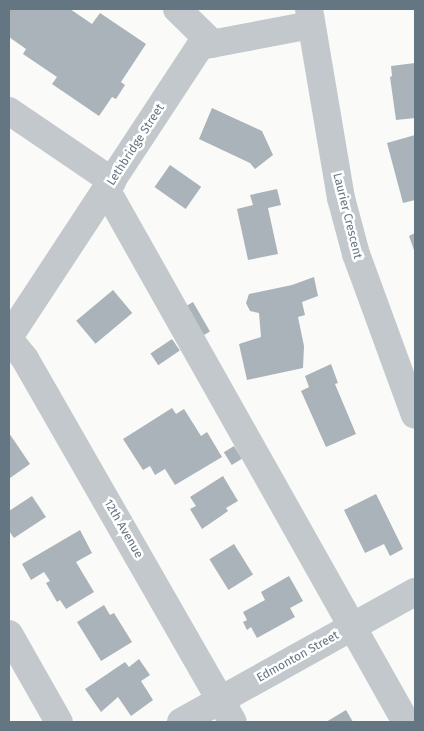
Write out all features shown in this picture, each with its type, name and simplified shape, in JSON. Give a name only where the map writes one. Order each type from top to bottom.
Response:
[{"type":"street","points":[[177,9],[213,44]]},
{"type":"street","name":"Lethbridge Street","points":[[9,338],[200,46],[310,17]]},
{"type":"street","name":"Laurier Crescent","points":[[310,17],[341,198],[356,254],[415,415]]},
{"type":"street","points":[[9,111],[109,185],[352,628],[406,722]]},
{"type":"street","name":"12th Avenue","points":[[9,338],[25,359],[226,711]]},
{"type":"street","name":"Edmonton Street","points":[[182,722],[226,711],[352,628],[415,592]]},
{"type":"street","points":[[9,634],[59,722]]},
{"type":"building","points":[[9,9],[70,9],[92,24],[100,13],[146,44],[121,82],[125,85],[116,99],[112,97],[99,116],[52,84],[57,77],[23,54],[26,49],[9,37]]},
{"type":"building","points":[[415,63],[415,118],[396,120],[390,77],[392,76],[391,66]]},
{"type":"building","points":[[212,108],[262,131],[273,155],[255,169],[250,163],[199,139]]},
{"type":"building","points":[[415,135],[415,200],[403,203],[387,143]]},
{"type":"building","points":[[170,165],[201,187],[186,209],[155,187]]},
{"type":"building","points":[[277,189],[281,205],[268,208],[278,254],[248,260],[237,209],[253,205],[250,195]]},
{"type":"building","points":[[415,233],[415,253],[409,236]]},
{"type":"building","points":[[314,277],[318,296],[302,302],[305,315],[298,317],[304,346],[303,368],[247,380],[239,344],[261,337],[259,313],[250,311],[246,303],[249,294],[292,285]]},
{"type":"building","points":[[113,290],[132,313],[96,344],[76,321]]},
{"type":"building","points":[[193,302],[210,331],[202,336],[185,306]]},
{"type":"building","points":[[172,339],[180,351],[158,365],[150,354]]},
{"type":"building","points":[[331,364],[338,383],[335,384],[356,434],[326,447],[301,391],[309,387],[305,376]]},
{"type":"building","points":[[172,408],[176,414],[184,409],[201,436],[207,432],[222,457],[175,485],[165,469],[155,475],[150,466],[143,470],[123,439]]},
{"type":"building","points":[[9,433],[30,464],[10,478],[9,477]]},
{"type":"building","points":[[234,446],[242,459],[232,465],[224,452]]},
{"type":"building","points":[[223,476],[238,501],[226,508],[228,511],[202,529],[190,509],[196,506],[190,497]]},
{"type":"building","points":[[376,494],[403,549],[390,556],[384,544],[365,553],[344,510]]},
{"type":"building","points":[[32,496],[46,517],[14,538],[9,531],[9,511]]},
{"type":"building","points":[[80,530],[92,553],[76,562],[94,592],[66,609],[60,600],[57,602],[46,583],[50,581],[44,572],[31,580],[22,564]]},
{"type":"building","points":[[234,544],[253,575],[228,590],[209,559]]},
{"type":"building","points":[[289,576],[303,601],[290,608],[295,617],[257,638],[251,627],[247,630],[243,622],[247,620],[243,612],[265,600],[261,592]]},
{"type":"building","points":[[104,605],[110,615],[114,613],[132,642],[101,661],[77,622]]},
{"type":"building","points":[[139,659],[150,675],[141,681],[153,700],[131,716],[118,697],[101,712],[85,689],[125,662],[129,667]]},
{"type":"building","points":[[346,710],[353,722],[326,722]]}]
